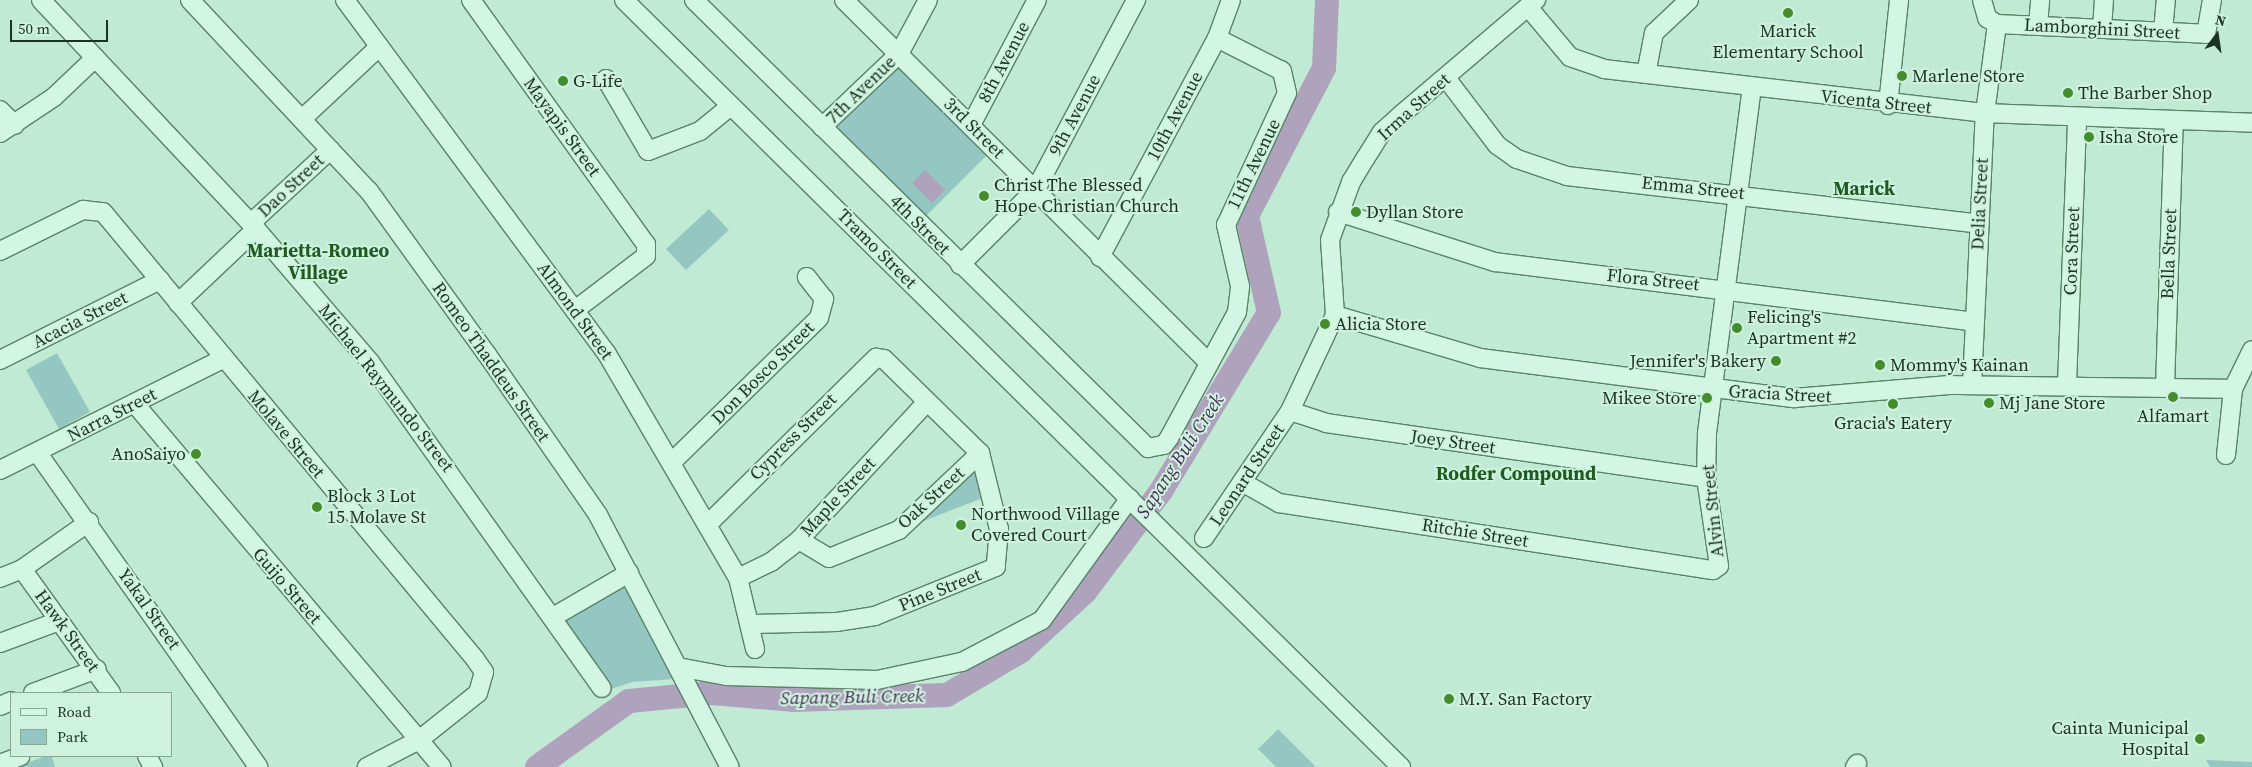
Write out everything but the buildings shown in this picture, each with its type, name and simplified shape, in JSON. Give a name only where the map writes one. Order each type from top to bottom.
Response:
[{"type":"street","name":"Michael Raymundo Street","points":[[41,0],[254,226],[370,362],[553,616],[602,688]]},
{"type":"street","name":"Romeo Thaddeus Street","points":[[190,0],[369,191],[486,353],[598,515],[730,767]]},
{"type":"street","name":"Almond Street","points":[[345,0],[575,310],[674,461],[707,525],[738,578],[752,624],[755,649]]},
{"type":"street","name":"Mayapis Street","points":[[471,0],[646,244],[646,256],[575,310]]},
{"type":"street","name":"Tramo Street","points":[[624,0],[1158,525],[1400,767]]},
{"type":"street","name":"3rd Street","points":[[844,0],[1036,189],[1100,257],[1209,363]]},
{"type":"street","name":"7th Avenue","points":[[822,127],[899,54],[928,0]]},
{"type":"street","name":"8th Avenue","points":[[971,125],[1037,0]]},
{"type":"street","name":"9th Avenue","points":[[960,265],[1036,189],[1136,0]]},
{"type":"street","name":"10th Avenue","points":[[1100,257],[1217,38],[1231,0]]},
{"type":"street","points":[[1646,74],[1654,32],[1689,0]]},
{"type":"street","points":[[1888,105],[1899,0]]},
{"type":"street","points":[[1982,0],[1987,18],[1997,24]]},
{"type":"street","points":[[2038,25],[2040,0]]},
{"type":"street","points":[[2102,28],[2104,0]]},
{"type":"street","points":[[2163,32],[2166,0]]},
{"type":"street","name":"Lamborghini Street","points":[[1997,24],[2206,34],[2212,0]]},
{"type":"street","name":"4th Street","points":[[702,3],[822,127],[960,265],[1148,448]]},
{"type":"street","name":"Vicenta Street","points":[[1532,4],[1570,56],[1604,69],[1888,105],[2077,118],[2252,123]]},
{"type":"street","name":"Irma Street","points":[[1290,411],[1335,315],[1330,240],[1338,212],[1350,182],[1382,132],[1532,4]]},
{"type":"street","name":"Delia Street","points":[[1972,385],[1985,113],[1997,24]]},
{"type":"street","name":"11th Avenue","points":[[1148,448],[1164,445],[1169,438],[1237,312],[1240,286],[1227,239],[1228,218],[1287,86],[1282,71],[1217,38]]},
{"type":"street","points":[[302,119],[379,47]]},
{"type":"street","points":[[0,110],[7,129],[54,97],[96,58]]},
{"type":"street","points":[[606,78],[648,151],[700,130],[731,106]]},
{"type":"street","name":"Emma Street","points":[[1446,78],[1497,145],[1516,160],[1566,176],[1741,193],[1979,224]]},
{"type":"street","name":"Alvin Street","points":[[1713,570],[1722,561],[1706,478],[1726,288],[1741,193],[1752,88]]},
{"type":"street","name":"Cora Street","points":[[2067,384],[2077,118]]},
{"type":"street","name":"Bella Street","points":[[2165,387],[2174,120]]},
{"type":"street","name":"Dao Street","points":[[178,303],[330,150]]},
{"type":"street","name":"Molave Street","points":[[0,251],[83,210],[103,212],[484,672],[478,693],[419,740]]},
{"type":"street","name":"Flora Street","points":[[1338,212],[1495,262],[1726,288],[1974,322]]},
{"type":"street","name":"Don Bosco Street","points":[[674,461],[819,318],[824,299],[807,277]]},
{"type":"street","name":"Acacia Street","points":[[0,360],[160,280]]},
{"type":"street","name":"Gracia Street","points":[[1335,315],[1480,358],[1714,390],[1811,398],[1972,385],[2067,384],[2233,389]]},
{"type":"street","points":[[2226,455],[2233,389],[2252,350]]},
{"type":"street","name":"Narra Street","points":[[0,470],[224,359]]},
{"type":"street","name":"Cypress Street","points":[[707,525],[868,361],[884,359],[927,402]]},
{"type":"street","points":[[927,402],[980,453]]},
{"type":"street","name":"Maple Street","points":[[738,578],[771,562],[799,540],[927,402]]},
{"type":"street","name":"Guijo Street","points":[[135,404],[442,767]]},
{"type":"street","name":"Joey Street","points":[[1290,411],[1326,423],[1706,478]]},
{"type":"street","name":"Leonard Street","points":[[1204,538],[1290,411]]},
{"type":"street","name":"Yakal Street","points":[[37,452],[89,522],[258,767]]},
{"type":"street","name":"Oak Street","points":[[799,540],[829,558],[899,530],[980,453]]},
{"type":"street","name":"Pine Street","points":[[752,624],[837,622],[875,616],[996,567],[998,528],[980,453]]},
{"type":"street","name":"Ritchie Street","points":[[1242,482],[1279,503],[1713,570]]},
{"type":"street","points":[[681,673],[877,680],[962,662],[1042,620],[1134,503]]},
{"type":"street","points":[[0,578],[22,569],[89,522]]},
{"type":"street","name":"Hawk Street","points":[[22,569],[59,621],[97,669],[110,692]]},
{"type":"street","points":[[553,616],[629,573]]},
{"type":"street","points":[[0,643],[59,621]]},
{"type":"street","points":[[36,692],[97,669]]},
{"type":"street","points":[[367,767],[419,740]]},
{"type":"street","points":[[0,764],[18,757]]},
{"type":"green space","points":[[900,65],[988,154],[925,217],[835,129]]},
{"type":"green space","points":[[709,209],[729,230],[686,270],[666,249]]},
{"type":"green space","points":[[57,353],[90,412],[59,429],[26,370]]},
{"type":"green space","points":[[980,461],[988,496],[908,527]]},
{"type":"green space","points":[[627,586],[675,679],[632,682],[608,690],[566,620]]},
{"type":"green space","points":[[1278,729],[1316,767],[1276,767],[1258,749]]},
{"type":"green space","points":[[43,757],[52,757],[55,767],[15,767]]},
{"type":"green space","points":[[2206,760],[2252,762],[2252,767],[2210,767]]},
{"type":"shaded area","points":[[925,170],[945,190],[932,203],[912,183]]},
{"type":"waterway","name":"Sapang Buli Creek","points":[[537,767],[629,701],[712,693],[793,700],[947,695],[1021,651],[1085,592],[1161,491],[1269,313],[1247,216],[1324,68],[1327,0]]},
{"type":"place","name":"Marick Elementary School","points":[[1788,13]]},
{"type":"place","name":"Marlene Store","points":[[1902,76]]},
{"type":"place","name":"G-Life","points":[[563,81]]},
{"type":"place","name":"The Barber Shop","points":[[2068,93]]},
{"type":"place","name":"Isha Store","points":[[2089,137]]},
{"type":"place","name":"Christ The Blessed Hope Christian Church","points":[[984,196]]},
{"type":"place","name":"Dyllan Store","points":[[1356,212]]},
{"type":"place","name":"Alicia Store","points":[[1325,324]]},
{"type":"place","name":"Felicing's Apartment #2","points":[[1737,328]]},
{"type":"place","name":"Jennifer's Bakery","points":[[1776,361]]},
{"type":"place","name":"Mommy's Kainan","points":[[1880,365]]},
{"type":"place","name":"Alfamart","points":[[2173,397]]},
{"type":"place","name":"Mikee Store","points":[[1707,398]]},
{"type":"place","name":"Mj Jane Store","points":[[1989,403]]},
{"type":"place","name":"Gracia's Eatery","points":[[1893,404]]},
{"type":"place","name":"AnoSaiyo","points":[[196,454]]},
{"type":"place","name":"Block 3 Lot 15 Molave St","points":[[317,507]]},
{"type":"place","name":"Northwood Village Covered Court","points":[[961,525]]},
{"type":"place","name":"M.Y. San Factory","points":[[1449,699]]},
{"type":"place","name":"Cainta Municipal Hospital","points":[[2200,739]]},
{"type":"district","name":"Marick","points":[[1864,189]]},
{"type":"district","name":"Marietta-Romeo Village","points":[[318,262]]},
{"type":"district","name":"Rodfer Compound","points":[[1516,474]]}]
